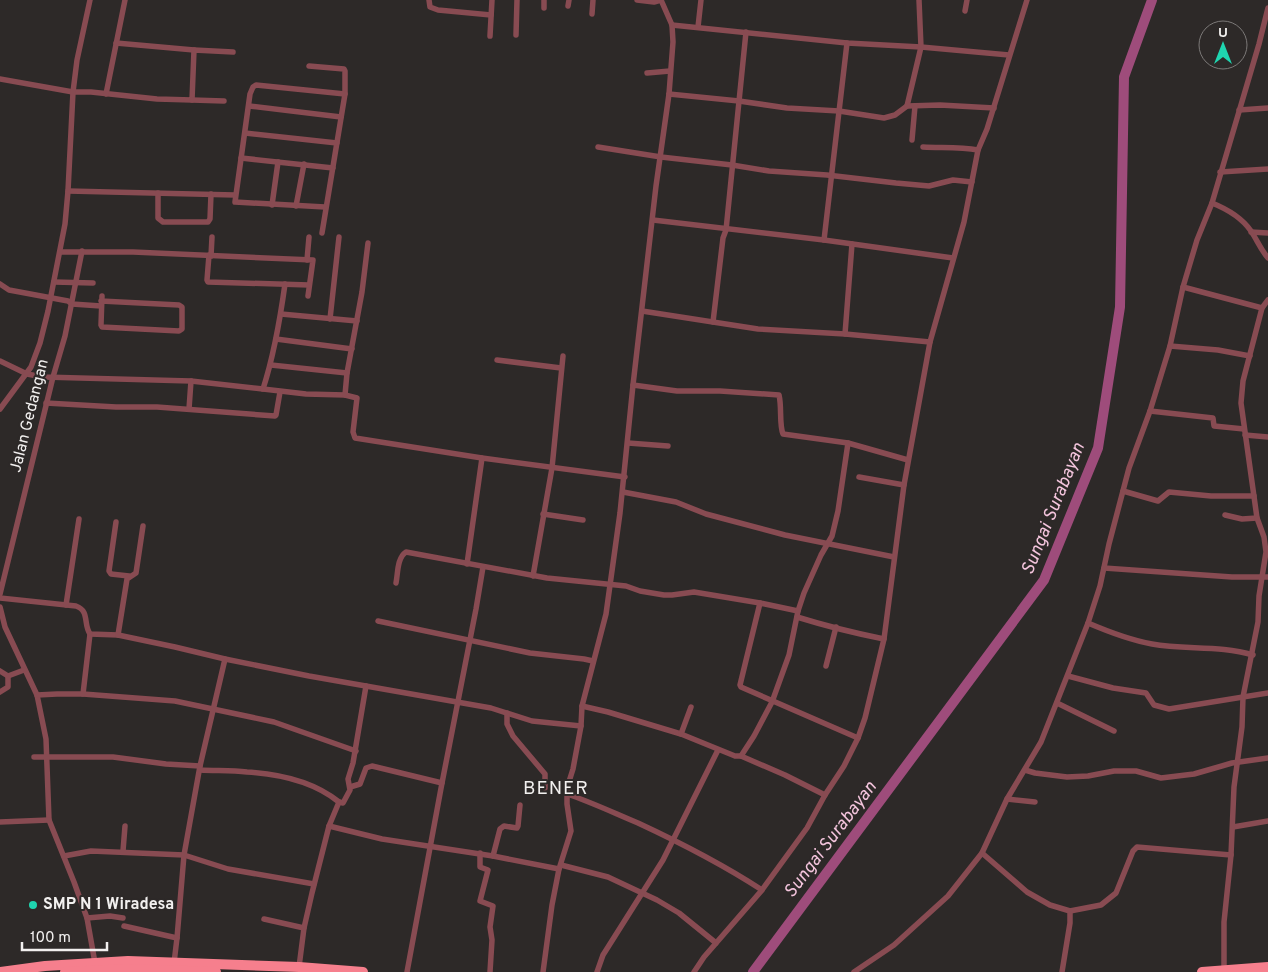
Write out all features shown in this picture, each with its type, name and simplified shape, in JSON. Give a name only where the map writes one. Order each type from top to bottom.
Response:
[{"type":"highway","points":[[64,972],[128,961],[179,965],[299,967],[363,972]]},
{"type":"highway","points":[[0,972],[94,968],[158,971],[179,965],[216,972]]},
{"type":"highway","points":[[1215,971],[1268,967]]},
{"type":"street","points":[[0,409],[27,374],[40,343],[54,282],[68,191],[73,92],[84,23],[90,0]]},
{"type":"street","points":[[106,94],[125,0]]},
{"type":"street","points":[[429,0],[430,7],[438,10],[491,15]]},
{"type":"street","points":[[490,36],[492,0]]},
{"type":"street","points":[[516,35],[517,0]]},
{"type":"street","points":[[544,0],[544,8]]},
{"type":"street","points":[[592,14],[593,0]]},
{"type":"street","points":[[543,972],[557,868],[571,830],[567,794],[581,726],[589,660],[606,614],[623,492],[621,477],[628,443],[656,186],[669,94],[673,42],[672,25],[659,1],[637,0]]},
{"type":"street","points":[[698,27],[700,0]]},
{"type":"street","points":[[669,94],[787,108],[837,111],[884,118],[897,114],[907,106],[921,47],[919,0]]},
{"type":"street","points":[[965,11],[967,0]]},
{"type":"street","points":[[694,972],[716,943],[762,890],[807,828],[844,766],[858,738],[865,718],[884,639],[904,485],[930,342],[964,222],[978,150],[994,108],[1027,0]]},
{"type":"street","points":[[854,972],[894,945],[948,896],[982,853],[1007,799],[1041,742],[1088,624],[1129,468],[1150,411],[1170,346],[1182,287],[1197,240],[1212,203],[1239,110],[1262,44],[1268,8]]},
{"type":"street","points":[[672,25],[847,44],[921,47],[1009,55]]},
{"type":"street","points":[[713,322],[726,230],[746,32]]},
{"type":"street","points":[[116,43],[233,52]]},
{"type":"street","points":[[824,240],[829,175],[847,44]]},
{"type":"street","points":[[192,100],[194,50]]},
{"type":"street","points":[[309,66],[345,70],[341,117],[322,233]]},
{"type":"street","points":[[647,73],[670,71]]},
{"type":"street","points":[[0,79],[73,92],[157,99],[224,100]]},
{"type":"street","points":[[325,207],[237,203],[234,200],[234,195],[254,86],[344,94]]},
{"type":"street","points":[[907,106],[949,105],[994,108]]},
{"type":"street","points":[[249,106],[341,117]]},
{"type":"street","points":[[912,140],[915,106]]},
{"type":"street","points":[[1239,110],[1268,108]]},
{"type":"street","points":[[245,133],[337,144]]},
{"type":"street","points":[[924,147],[953,148],[959,146],[978,150]]},
{"type":"street","points":[[598,147],[769,171],[829,175],[929,186],[953,180],[972,182]]},
{"type":"street","points":[[241,158],[333,168]]},
{"type":"street","points":[[272,205],[278,162]]},
{"type":"street","points":[[296,206],[304,164]]},
{"type":"street","points":[[1220,172],[1268,169]]},
{"type":"street","points":[[68,191],[234,195]]},
{"type":"street","points":[[158,193],[158,218],[163,222],[208,222],[210,219],[210,194]]},
{"type":"street","points":[[1212,203],[1237,217],[1251,232],[1268,258]]},
{"type":"street","points":[[653,220],[824,240],[953,258]]},
{"type":"street","points":[[1251,232],[1268,233]]},
{"type":"street","points":[[212,237],[208,282],[309,285]]},
{"type":"street","points":[[307,260],[309,237]]},
{"type":"street","points":[[330,319],[339,237]]},
{"type":"street","points":[[345,395],[368,243]]},
{"type":"street","points":[[845,334],[852,244]]},
{"type":"street","name":"Jalan Gedangan","points":[[0,596],[52,377],[65,336],[82,251]]},
{"type":"street","points":[[60,252],[210,255],[314,260],[308,296]]},
{"type":"street","points":[[54,282],[93,283]]},
{"type":"street","points":[[0,284],[9,290],[68,301],[72,304],[101,301],[179,305],[182,306],[182,329],[179,331],[102,327],[101,301]]},
{"type":"street","points":[[263,389],[271,365],[285,284]]},
{"type":"street","points":[[1182,287],[1262,308]]},
{"type":"street","points":[[1215,971],[1224,922],[1227,854],[1233,826],[1232,764],[1242,727],[1240,698],[1258,622],[1259,596],[1265,576],[1266,552],[1264,537],[1257,518],[1240,403],[1262,308],[1268,300]]},
{"type":"street","points":[[642,311],[758,329],[845,334],[930,342]]},
{"type":"street","points":[[281,314],[357,321]]},
{"type":"street","points":[[276,339],[352,348]]},
{"type":"street","points":[[1170,346],[1218,350],[1250,356]]},
{"type":"street","points":[[533,576],[552,468],[562,356]]},
{"type":"street","points":[[497,360],[560,368]]},
{"type":"street","points":[[0,361],[27,374],[52,377],[191,382],[280,392],[345,395],[357,398],[353,432],[355,438],[621,477]]},
{"type":"street","points":[[271,365],[347,373]]},
{"type":"street","points":[[190,410],[191,382]]},
{"type":"street","points":[[633,385],[677,390],[779,395],[783,434],[848,443],[908,460]]},
{"type":"street","points":[[46,403],[112,407],[158,407],[274,416],[276,415],[280,392]]},
{"type":"street","points":[[1150,411],[1212,418],[1214,419],[1214,426],[1268,437]]},
{"type":"street","points":[[628,443],[668,446]]},
{"type":"street","points":[[741,756],[772,702],[789,655],[797,614],[804,593],[826,544],[832,536],[838,511],[848,443]]},
{"type":"street","points":[[467,564],[482,458]]},
{"type":"street","points":[[859,477],[904,485]]},
{"type":"street","points":[[1123,491],[1158,501],[1169,492],[1211,496],[1254,496]]},
{"type":"street","points":[[623,492],[676,502],[716,517],[826,544],[894,557]]},
{"type":"street","points":[[543,514],[583,520]]},
{"type":"street","points":[[1224,515],[1242,519],[1257,518]]},
{"type":"street","points":[[66,605],[79,519]]},
{"type":"street","points":[[116,522],[109,572],[111,574],[129,576],[136,573],[143,526]]},
{"type":"street","points":[[396,583],[399,561],[406,552],[533,576],[610,584],[664,595],[694,592],[760,603],[847,632],[884,639]]},
{"type":"street","points":[[407,972],[483,567]]},
{"type":"street","points":[[1104,568],[1232,577],[1265,576]]},
{"type":"street","points":[[118,635],[129,576]]},
{"type":"street","points":[[0,596],[82,608],[90,634],[83,694]]},
{"type":"street","points":[[760,603],[740,685],[741,688],[858,738]]},
{"type":"street","points":[[0,607],[5,628],[37,695],[46,739],[49,820],[87,918],[94,968]]},
{"type":"street","points":[[378,621],[530,653],[589,660]]},
{"type":"street","points":[[1088,624],[1110,633],[1152,644],[1214,648],[1250,654]]},
{"type":"street","points":[[826,666],[836,627]]},
{"type":"street","points":[[90,634],[118,635],[225,660],[491,708],[532,721],[581,726]]},
{"type":"street","points":[[179,965],[178,938],[184,855],[200,768],[225,660]]},
{"type":"street","points":[[8,676],[24,670]]},
{"type":"street","points":[[0,671],[8,676]]},
{"type":"street","points":[[0,692],[8,687],[8,676]]},
{"type":"street","points":[[1068,676],[1113,688],[1146,693],[1154,705],[1169,709],[1268,693]]},
{"type":"street","points":[[34,757],[113,758],[220,772],[245,771],[280,776],[318,788],[341,804],[345,801],[350,787],[348,779],[356,750],[366,686]]},
{"type":"street","points":[[37,695],[134,696],[175,701],[274,722],[356,750]]},
{"type":"street","points":[[1057,703],[1114,731]]},
{"type":"street","points":[[582,706],[681,734],[718,750],[735,756],[741,756],[825,795]]},
{"type":"street","points":[[681,734],[691,707]]},
{"type":"street","points":[[507,713],[507,724],[513,736],[545,774],[545,788]]},
{"type":"street","points":[[597,972],[603,955],[640,893],[663,860],[718,750]]},
{"type":"street","points":[[1025,770],[1067,777],[1088,776],[1114,771],[1136,771],[1162,778],[1194,774],[1232,764],[1268,758]]},
{"type":"street","points":[[350,787],[360,784],[366,768],[372,766],[442,783]]},
{"type":"street","points":[[567,794],[590,802],[673,839],[731,869],[762,890]]},
{"type":"street","points":[[1007,799],[1035,802]]},
{"type":"street","points":[[299,967],[304,928],[314,884],[329,826],[339,802]]},
{"type":"street","points":[[494,856],[500,829],[504,826],[516,828],[518,826],[520,805]]},
{"type":"street","points":[[0,822],[49,820]]},
{"type":"street","points":[[1233,826],[1268,821]]},
{"type":"street","points":[[123,851],[125,826]]},
{"type":"street","points":[[329,826],[382,839],[480,853],[608,877],[657,900],[679,913],[716,943]]},
{"type":"street","points":[[982,853],[1027,892],[1050,905],[1070,911],[1101,904],[1116,894],[1133,851],[1137,847],[1227,854]]},
{"type":"street","points":[[64,856],[91,851],[184,855],[228,868],[314,884]]},
{"type":"street","points":[[480,853],[480,867],[488,870],[480,901],[493,906],[490,927],[492,940],[490,972]]},
{"type":"street","points":[[1062,972],[1070,923],[1070,911]]},
{"type":"street","points":[[87,918],[110,916],[123,918]]},
{"type":"street","points":[[264,919],[304,928]]},
{"type":"street","points":[[124,926],[178,938]]},
{"type":"waterway","name":"Sungai Surabayan","points":[[753,972],[1044,580],[1098,448],[1120,307],[1124,77],[1152,0]]},
{"type":"place","name":"SMP N 1 Wiradesa","points":[[33,905]]},
{"type":"district","name":"BENER","points":[[556,789]]}]
